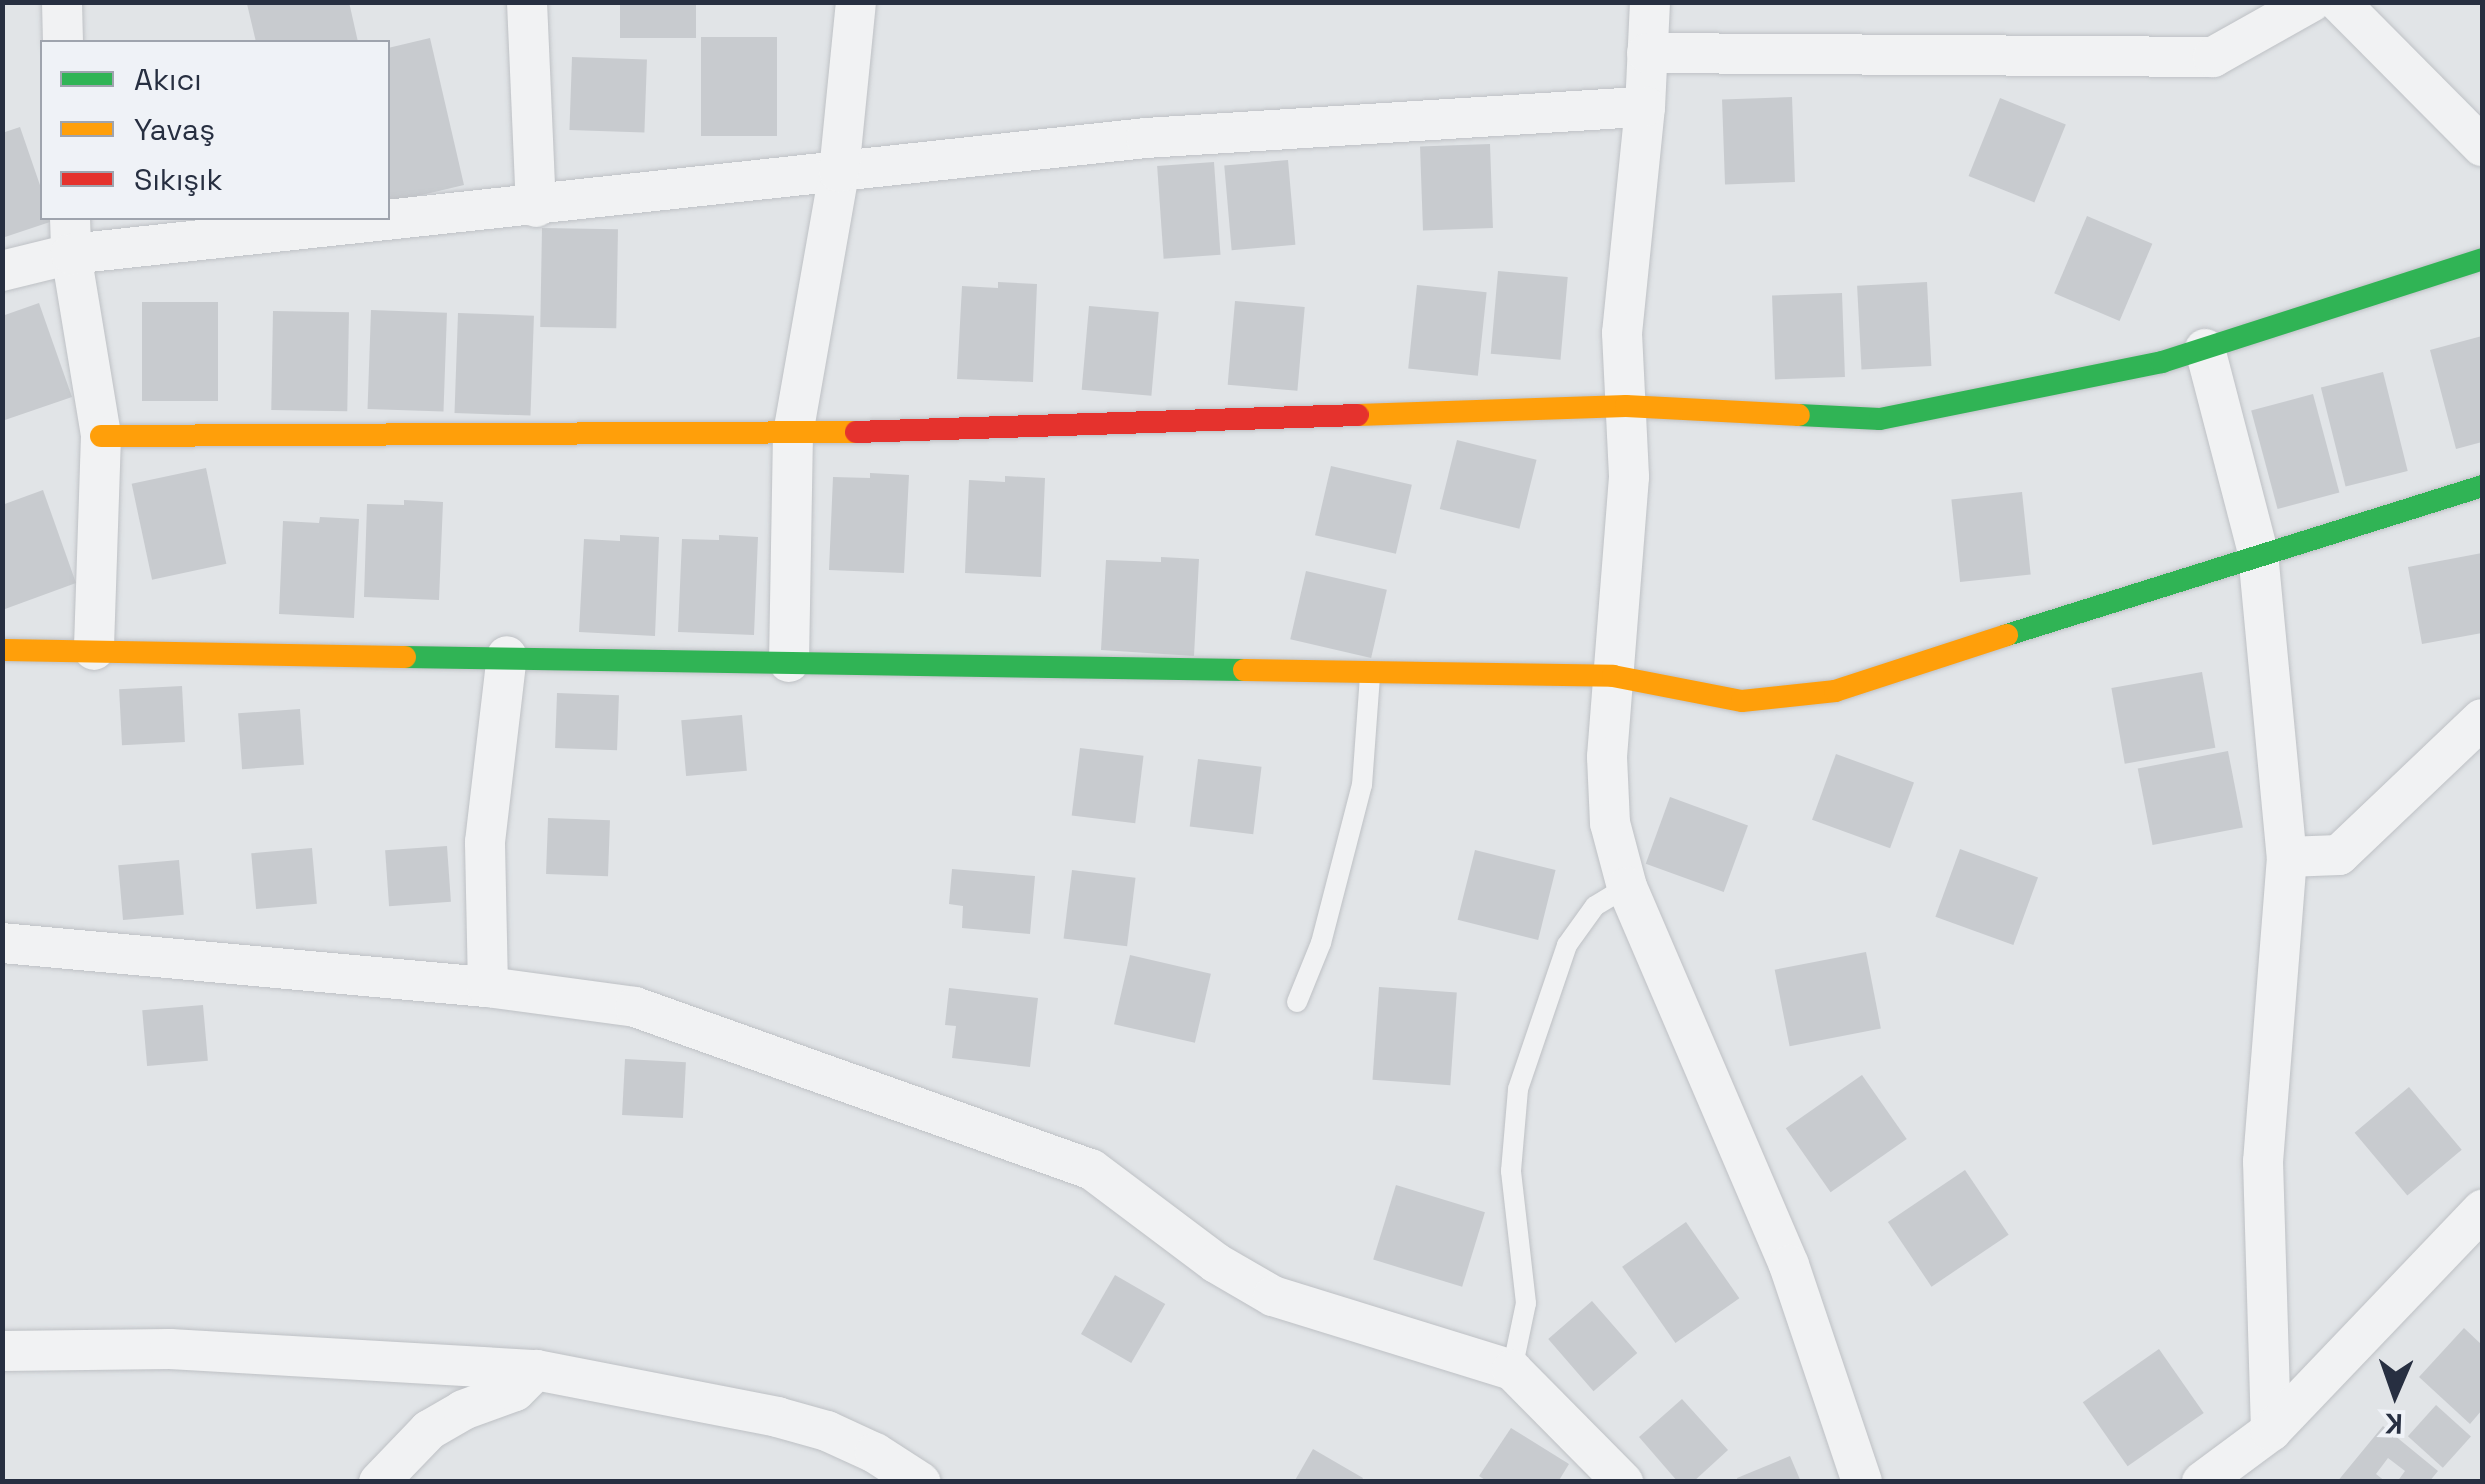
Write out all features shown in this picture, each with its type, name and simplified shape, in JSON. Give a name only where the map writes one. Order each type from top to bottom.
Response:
[{"type":"street","points":[[62,2],[63,40]]},
{"type":"street","points":[[527,2],[536,207]]},
{"type":"street","points":[[790,662],[793,434],[839,172],[856,2]]},
{"type":"street","points":[[1650,2],[1645,107],[1622,333],[1629,477],[1607,789],[1627,887],[1789,1265],[1862,1482]]},
{"type":"street","points":[[1647,53],[2213,57],[2311,2]]},
{"type":"street","points":[[2339,2],[2482,146]]},
{"type":"street","points":[[390,216],[536,207],[1146,138],[1645,107]]},
{"type":"street","points":[[2,272],[71,236],[328,220]]},
{"type":"street","points":[[71,236],[101,436],[94,650]]},
{"type":"street","points":[[101,436],[793,434],[1626,406],[1880,419],[2162,362],[2482,258]]},
{"type":"street","points":[[2205,348],[2258,553],[2287,858],[2263,1161],[2271,1431]]},
{"type":"street","points":[[2,650],[1614,676],[1742,702],[1835,692],[2258,553],[2482,486]]},
{"type":"street","points":[[488,987],[486,842],[507,656]]},
{"type":"street","points":[[2287,858],[2339,854],[2482,719]]},
{"type":"street","points":[[2,943],[488,987],[635,1007],[1091,1169],[1216,1263],[1274,1296],[1512,1370],[1623,1482]]},
{"type":"street","points":[[2202,1482],[2271,1431],[2482,1210]]},
{"type":"street","points":[[2,1352],[170,1349],[536,1370],[810,1426],[875,1452],[920,1482]]},
{"type":"street","points":[[378,1482],[429,1430],[463,1410],[514,1392],[536,1370]]},
{"type":"lane","points":[[1297,1002],[1321,943],[1362,785],[1370,673]]},
{"type":"lane","points":[[1512,1370],[1526,1303],[1511,1171],[1518,1089],[1568,945],[1595,906],[1627,887]]},
{"type":"building","points":[[349,2],[358,40],[256,40],[247,4]]},
{"type":"building","points":[[620,2],[696,2],[696,38],[620,38]]},
{"type":"building","points":[[701,37],[777,37],[777,136],[701,136]]},
{"type":"building","points":[[430,38],[464,185],[390,203],[390,48]]},
{"type":"building","points":[[572,57],[647,60],[644,133],[569,130]]},
{"type":"building","points":[[1792,97],[1795,182],[1725,184],[1722,99]]},
{"type":"building","points":[[2000,98],[2066,125],[2034,202],[1969,176]]},
{"type":"building","points":[[20,127],[40,185],[40,220],[53,221],[2,238],[2,133]]},
{"type":"building","points":[[1490,144],[1493,228],[1423,230],[1420,146]]},
{"type":"building","points":[[1288,160],[1295,245],[1232,250],[1224,166]]},
{"type":"building","points":[[1214,162],[1220,255],[1164,259],[1157,166]]},
{"type":"building","points":[[2087,216],[2152,244],[2120,321],[2054,293]]},
{"type":"building","points":[[542,228],[618,229],[616,328],[540,327]]},
{"type":"building","points":[[1498,271],[1568,277],[1560,360],[1491,354]]},
{"type":"building","points":[[998,282],[1037,284],[1033,382],[957,379],[962,286],[998,288]]},
{"type":"building","points":[[1927,282],[1931,366],[1861,370],[1857,286]]},
{"type":"building","points":[[1417,285],[1487,292],[1478,376],[1408,369]]},
{"type":"building","points":[[1842,293],[1845,377],[1775,379],[1772,295]]},
{"type":"building","points":[[1235,301],[1305,307],[1297,391],[1228,385]]},
{"type":"building","points":[[142,302],[218,302],[218,401],[142,401]]},
{"type":"building","points":[[39,303],[72,397],[2,421],[2,316]]},
{"type":"building","points":[[1089,306],[1159,312],[1151,396],[1082,390]]},
{"type":"building","points":[[371,310],[447,313],[443,412],[368,409]]},
{"type":"building","points":[[273,311],[349,312],[347,411],[271,410]]},
{"type":"building","points":[[458,313],[534,316],[530,416],[455,413]]},
{"type":"building","points":[[2482,336],[2482,442],[2456,449],[2430,350]]},
{"type":"building","points":[[2383,372],[2408,471],[2346,486],[2321,387]]},
{"type":"building","points":[[2313,394],[2339,493],[2278,509],[2251,411]]},
{"type":"building","points":[[1457,440],[1537,460],[1519,529],[1440,509]]},
{"type":"building","points":[[1331,466],[1412,485],[1396,554],[1315,535]]},
{"type":"building","points":[[206,468],[226,564],[152,580],[132,484]]},
{"type":"building","points":[[870,473],[909,475],[904,573],[829,570],[833,477],[870,478]]},
{"type":"building","points":[[1005,476],[1045,478],[1041,577],[965,573],[969,480],[1005,482]]},
{"type":"building","points":[[43,490],[76,583],[5,609],[2,505]]},
{"type":"building","points":[[2022,492],[2031,575],[1960,582],[1951,499]]},
{"type":"building","points":[[404,500],[443,502],[439,600],[364,597],[367,504],[404,505]]},
{"type":"building","points":[[320,517],[359,519],[354,618],[279,614],[283,521],[319,523]]},
{"type":"building","points":[[620,535],[659,537],[655,636],[579,632],[584,539],[620,541]]},
{"type":"building","points":[[719,535],[758,537],[754,635],[678,632],[682,539],[719,540]]},
{"type":"building","points":[[2482,553],[2482,633],[2422,644],[2408,567]]},
{"type":"building","points":[[1161,557],[1199,559],[1194,656],[1101,650],[1106,560],[1161,562]]},
{"type":"building","points":[[1306,571],[1387,590],[1371,658],[1290,639]]},
{"type":"building","points":[[2202,672],[2215,748],[2125,764],[2111,688]]},
{"type":"building","points":[[182,686],[185,742],[122,745],[119,689]]},
{"type":"building","points":[[557,693],[619,695],[617,750],[555,748]]},
{"type":"building","points":[[300,709],[304,765],[242,769],[238,713]]},
{"type":"building","points":[[742,715],[747,771],[686,776],[681,720]]},
{"type":"building","points":[[1080,748],[1144,756],[1135,823],[1072,815]]},
{"type":"building","points":[[2228,751],[2243,828],[2153,845],[2138,769]]},
{"type":"building","points":[[1836,754],[1914,782],[1890,848],[1812,820]]},
{"type":"building","points":[[1198,759],[1262,767],[1253,834],[1190,826]]},
{"type":"building","points":[[1670,797],[1748,825],[1724,892],[1646,864]]},
{"type":"building","points":[[548,818],[610,820],[608,876],[546,874]]},
{"type":"building","points":[[447,846],[451,902],[389,906],[385,850]]},
{"type":"building","points":[[312,848],[317,904],[256,909],[251,853]]},
{"type":"building","points":[[1960,849],[2038,877],[2013,945],[1935,917]]},
{"type":"building","points":[[1475,850],[1556,870],[1538,940],[1458,920]]},
{"type":"building","points":[[179,860],[184,915],[123,920],[118,865]]},
{"type":"building","points":[[952,869],[1035,876],[1030,934],[962,928],[963,906],[949,904]]},
{"type":"building","points":[[1072,870],[1136,878],[1127,946],[1064,938]]},
{"type":"building","points":[[1866,952],[1881,1029],[1790,1046],[1775,970]]},
{"type":"building","points":[[1130,955],[1211,974],[1195,1043],[1114,1024]]},
{"type":"building","points":[[1379,987],[1457,992],[1450,1085],[1373,1080]]},
{"type":"building","points":[[949,988],[1038,998],[1030,1067],[952,1058],[956,1026],[945,1025]]},
{"type":"building","points":[[203,1005],[208,1061],[147,1066],[142,1010]]},
{"type":"building","points":[[625,1059],[686,1062],[683,1118],[622,1115]]},
{"type":"building","points":[[1862,1075],[1907,1139],[1831,1192],[1786,1128]]},
{"type":"building","points":[[2409,1087],[2462,1150],[2407,1195],[2355,1133]]},
{"type":"building","points":[[1965,1170],[2009,1235],[1932,1287],[1888,1222]]},
{"type":"building","points":[[1396,1185],[1485,1212],[1462,1287],[1373,1260]]},
{"type":"building","points":[[1686,1222],[1739,1298],[1675,1343],[1622,1267]]},
{"type":"building","points":[[1115,1275],[1165,1304],[1131,1363],[1081,1334]]},
{"type":"building","points":[[1592,1301],[1637,1353],[1593,1391],[1548,1339]]},
{"type":"building","points":[[2464,1328],[2482,1345],[2482,1410],[2470,1424],[2419,1377]]},
{"type":"building","points":[[2159,1349],[2204,1413],[2128,1466],[2083,1402]]},
{"type":"building","points":[[1682,1399],[1728,1450],[1693,1482],[1678,1482],[1639,1437]]},
{"type":"building","points":[[2436,1405],[2471,1436],[2443,1468],[2408,1436]]},
{"type":"building","points":[[2383,1426],[2438,1471],[2429,1482],[2397,1482],[2405,1471],[2388,1458],[2376,1474],[2386,1482],[2337,1482]]},
{"type":"building","points":[[1511,1428],[1569,1464],[1558,1482],[1488,1482],[1479,1476]]},
{"type":"building","points":[[1313,1449],[1363,1478],[1361,1482],[1294,1482]]},
{"type":"building","points":[[1790,1456],[1801,1482],[1738,1482],[1737,1478]]},
{"type":"traffic: fast","points":[[1799,415],[1880,419],[2162,362],[2482,259]]},
{"type":"traffic: fast","points":[[2007,635],[2482,486]]},
{"type":"traffic: fast","points":[[405,657],[1244,670]]},
{"type":"traffic: slow","points":[[1358,415],[1626,406],[1799,415]]},
{"type":"traffic: slow","points":[[101,436],[856,432]]},
{"type":"traffic: slow","points":[[1244,670],[1613,676],[1742,701],[1835,691],[2007,635]]},
{"type":"traffic: slow","points":[[2,650],[405,657]]},
{"type":"traffic: jam","points":[[856,432],[1358,415]]}]
